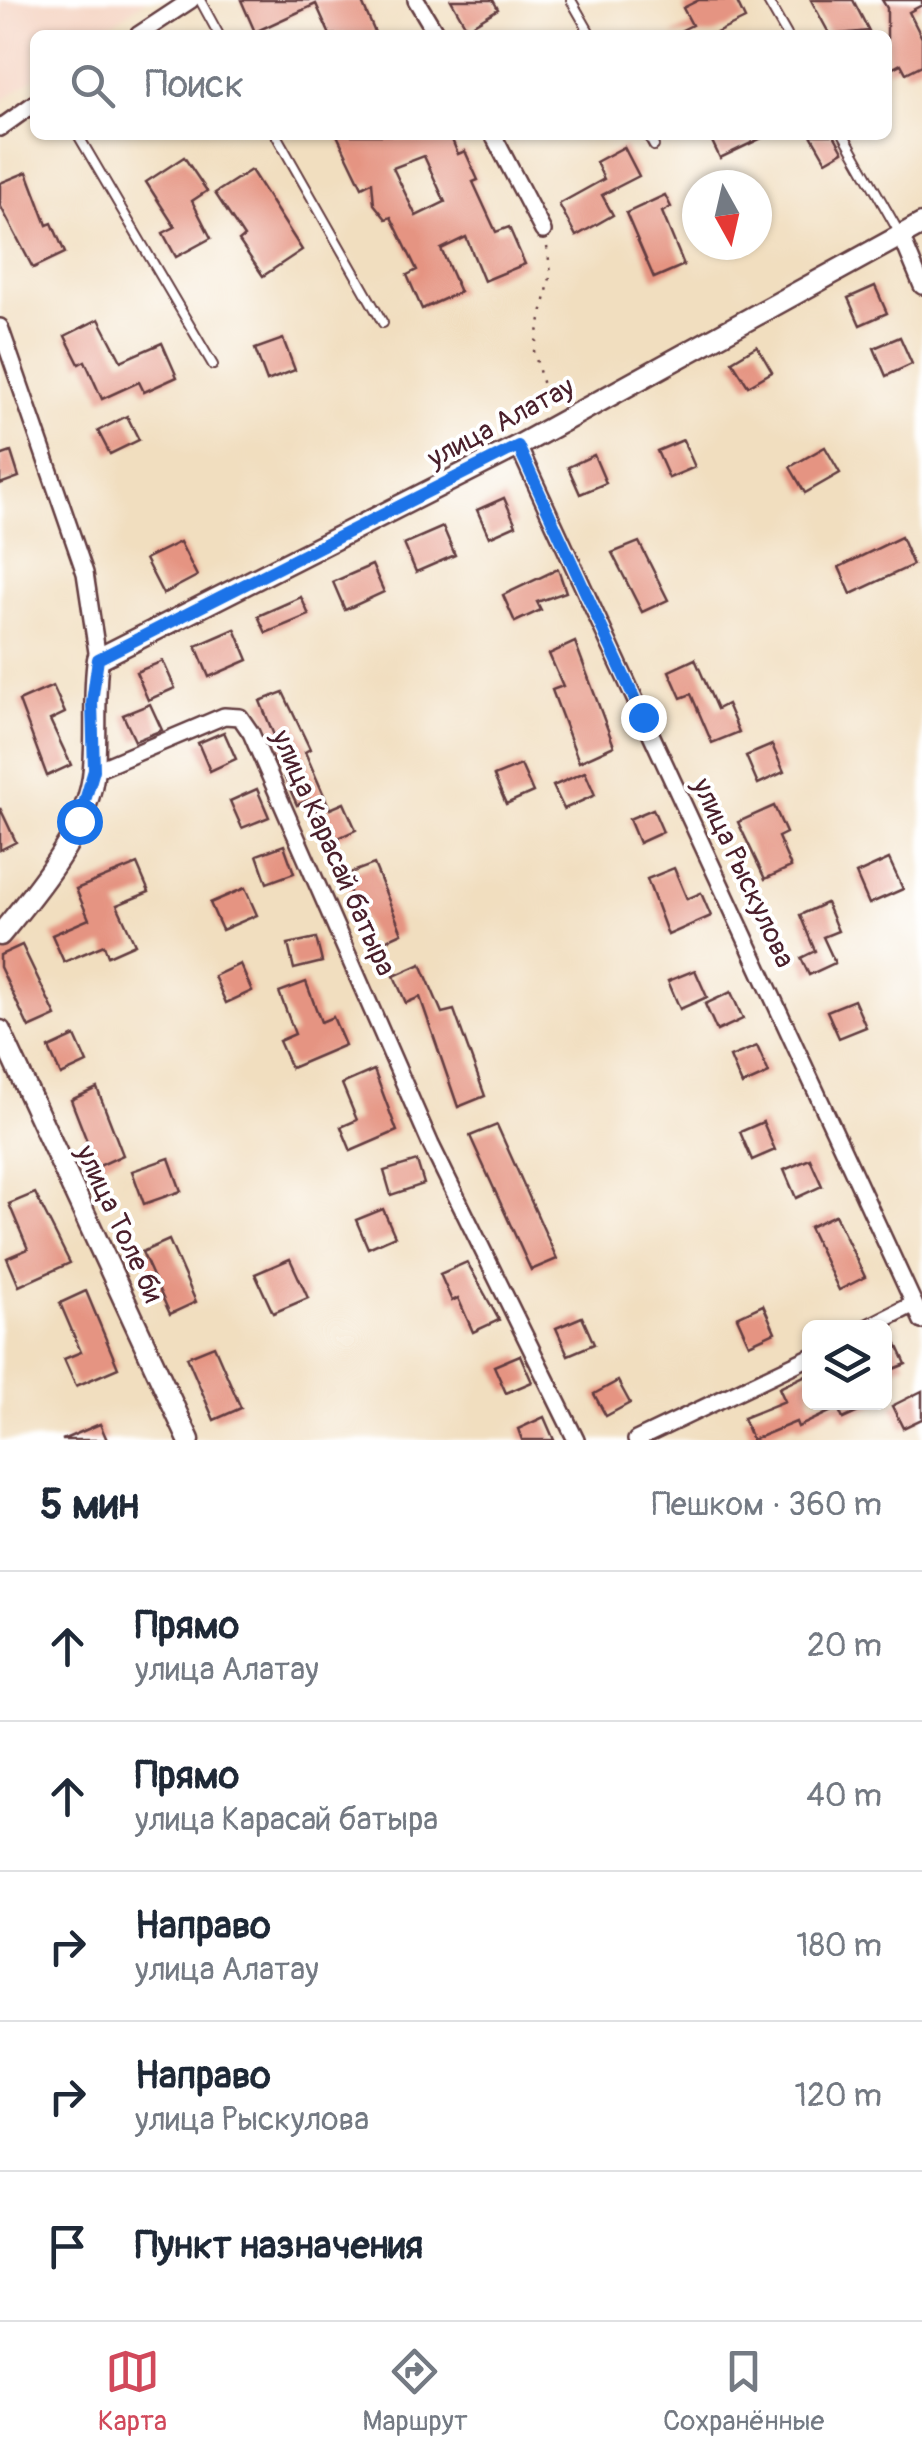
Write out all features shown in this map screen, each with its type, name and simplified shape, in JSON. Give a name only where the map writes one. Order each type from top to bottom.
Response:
[{"type":"street","points":[[146,30],[191,0]]},
{"type":"street","points":[[416,0],[433,30]]},
{"type":"street","points":[[0,128],[30,107]]},
{"type":"street","points":[[495,140],[543,231]]},
{"type":"street","name":"улица Алатау","points":[[98,659],[518,446],[922,224]]},
{"type":"street","points":[[902,238],[922,286]]},
{"type":"street","points":[[0,327],[6,362],[85,573],[98,659],[92,702],[94,770],[79,821],[0,935]]},
{"type":"street","name":"улица Рыскулова","points":[[518,446],[922,1321]]},
{"type":"street","name":"улица Карасай батыра","points":[[94,770],[224,716],[240,717],[431,1145],[576,1440]]},
{"type":"street","name":"улица Толе би","points":[[0,1031],[189,1440]]},
{"type":"street","points":[[883,1320],[914,1304]]},
{"type":"street","points":[[636,1440],[802,1361]]},
{"type":"lane","points":[[200,0],[217,30]]},
{"type":"lane","points":[[571,0],[588,30]]},
{"type":"lane","points":[[766,0],[783,30]]},
{"type":"lane","points":[[81,140],[213,366]]},
{"type":"lane","points":[[279,140],[383,323]]},
{"type":"lane","points":[[651,140],[654,146]]},
{"type":"lane","points":[[847,140],[902,238]]},
{"type":"path","points":[[543,231],[550,273],[534,351],[553,427]]},
{"type":"shaded area","points":[[0,0],[146,0],[103,30],[30,30],[30,81],[0,102]]},
{"type":"building","points":[[241,0],[361,0],[374,30],[328,30],[316,4],[254,30]]},
{"type":"building","points":[[451,0],[493,0],[498,9],[467,28]]},
{"type":"building","points":[[699,0],[736,0],[745,19],[722,30],[682,30],[692,25],[683,8]]},
{"type":"building","points":[[811,0],[853,0],[868,30],[827,30]]},
{"type":"building","points":[[882,0],[922,0],[922,5],[909,12],[922,38],[922,65],[906,73],[901,64],[892,68],[892,30],[887,30],[887,8]]},
{"type":"building","points":[[339,140],[452,140],[458,154],[465,151],[478,180],[473,182],[496,232],[509,227],[525,264],[484,281],[466,237],[441,249],[460,292],[422,309],[407,275],[417,270],[391,217],[386,219],[374,204],[372,182],[362,187]],"holes":[[[424,156],[445,202],[416,216],[393,168]]]},
{"type":"building","points":[[711,140],[758,140],[720,158]]},
{"type":"building","points":[[814,140],[837,140],[843,151],[826,161]]},
{"type":"building","points":[[624,147],[639,176],[602,195],[613,215],[576,236],[559,204],[604,179],[596,162]]},
{"type":"building","points":[[184,157],[207,191],[192,201],[211,238],[176,257],[163,233],[175,227],[146,182]]},
{"type":"building","points":[[251,170],[302,250],[263,276],[239,241],[244,237],[215,193]]},
{"type":"building","points":[[27,172],[47,225],[52,223],[65,253],[33,268],[0,205],[0,183]]},
{"type":"building","points":[[665,195],[671,207],[662,212],[684,265],[654,278],[626,213]]},
{"type":"building","points":[[875,286],[887,313],[860,325],[848,298]]},
{"type":"building","points":[[99,319],[121,361],[162,343],[177,377],[144,392],[139,382],[102,399],[85,361],[79,364],[65,336]]},
{"type":"building","points":[[900,337],[912,364],[886,376],[874,348]]},
{"type":"building","points":[[283,339],[295,370],[267,381],[255,349]]},
{"type":"building","points":[[757,346],[772,372],[748,386],[732,361]]},
{"type":"building","points":[[127,416],[139,440],[110,454],[98,431]]},
{"type":"building","points":[[683,440],[695,467],[669,478],[657,451]]},
{"type":"building","points":[[825,447],[840,473],[805,493],[790,467]]},
{"type":"building","points":[[11,452],[19,477],[0,484],[0,456]]},
{"type":"building","points":[[594,455],[606,483],[580,494],[568,467]]},
{"type":"building","points":[[504,498],[516,525],[489,537],[477,510]]},
{"type":"building","points":[[443,527],[455,555],[416,572],[404,544]]},
{"type":"building","points":[[901,537],[913,565],[851,594],[839,567]]},
{"type":"building","points":[[180,542],[197,576],[163,594],[145,559]]},
{"type":"building","points":[[639,542],[668,600],[642,612],[612,553]]},
{"type":"building","points":[[372,565],[384,592],[345,610],[333,582]]},
{"type":"building","points":[[558,569],[566,592],[537,602],[541,610],[515,622],[503,595]]},
{"type":"building","points":[[301,597],[309,615],[266,633],[258,616]]},
{"type":"building","points":[[235,629],[248,660],[209,677],[196,646]]},
{"type":"building","points":[[575,642],[614,746],[579,762],[552,690],[563,686],[549,654]]},
{"type":"building","points":[[695,659],[717,709],[727,704],[739,732],[712,743],[691,694],[681,698],[669,671]]},
{"type":"building","points":[[163,661],[175,688],[148,700],[136,672]]},
{"type":"building","points":[[53,686],[65,713],[50,720],[71,765],[47,776],[19,701]]},
{"type":"building","points":[[283,692],[310,749],[305,752],[330,809],[344,803],[356,830],[330,842],[311,799],[297,805],[285,778],[290,775],[260,701]]},
{"type":"building","points":[[150,704],[162,730],[135,741],[123,715]]},
{"type":"building","points":[[224,732],[236,759],[210,771],[198,743]]},
{"type":"building","points":[[772,745],[784,772],[758,784],[746,756]]},
{"type":"building","points":[[521,765],[533,792],[506,804],[494,776]]},
{"type":"building","points":[[585,772],[595,795],[564,809],[553,786]]},
{"type":"building","points":[[257,789],[269,817],[242,828],[230,801]]},
{"type":"building","points":[[774,806],[786,833],[778,837],[791,867],[765,879],[738,822]]},
{"type":"building","points":[[0,808],[16,842],[0,850]]},
{"type":"building","points":[[653,809],[663,832],[639,843],[629,819]]},
{"type":"building","points":[[284,845],[294,873],[267,883],[257,855]]},
{"type":"building","points":[[889,859],[903,889],[869,904],[856,874]]},
{"type":"building","points":[[137,864],[149,892],[117,905],[135,944],[108,956],[104,945],[64,962],[52,935],[89,919],[76,889]]},
{"type":"building","points":[[374,864],[402,933],[376,945],[342,876]]},
{"type":"building","points":[[674,868],[687,899],[701,893],[711,916],[668,935],[647,879]]},
{"type":"building","points":[[245,888],[257,915],[222,930],[210,903]]},
{"type":"building","points":[[826,903],[838,931],[823,937],[835,963],[809,975],[801,958],[815,951],[800,915]]},
{"type":"building","points":[[316,938],[322,962],[294,969],[288,944]]},
{"type":"building","points":[[22,945],[56,1016],[29,1028],[0,967],[0,955]]},
{"type":"building","points":[[240,964],[252,991],[226,1003],[214,976]]},
{"type":"building","points":[[421,964],[442,1013],[454,1010],[485,1096],[458,1107],[420,997],[406,1003],[394,976]]},
{"type":"building","points":[[695,970],[707,997],[680,1009],[668,981]]},
{"type":"building","points":[[306,982],[321,1022],[333,1017],[345,1045],[291,1068],[279,1041],[295,1034],[279,992]]},
{"type":"building","points":[[731,992],[743,1019],[717,1031],[705,1004]]},
{"type":"building","points":[[854,1000],[866,1027],[839,1038],[827,1011]]},
{"type":"building","points":[[75,1036],[87,1063],[61,1075],[49,1048]]},
{"type":"building","points":[[757,1046],[769,1073],[742,1085],[730,1057]]},
{"type":"building","points":[[374,1070],[397,1131],[351,1151],[341,1127],[357,1120],[342,1084]]},
{"type":"building","points":[[97,1088],[123,1155],[97,1167],[71,1100]]},
{"type":"building","points":[[763,1122],[775,1150],[752,1160],[740,1132]]},
{"type":"building","points":[[497,1125],[557,1259],[531,1270],[470,1136]]},
{"type":"building","points":[[169,1158],[181,1191],[144,1204],[132,1171]]},
{"type":"building","points":[[810,1159],[822,1186],[796,1198],[784,1170]]},
{"type":"building","points":[[417,1161],[424,1184],[391,1195],[384,1171]]},
{"type":"building","points":[[35,1193],[70,1263],[19,1286],[7,1258],[28,1249],[9,1204]]},
{"type":"building","points":[[383,1209],[395,1236],[368,1248],[356,1220]]},
{"type":"building","points":[[835,1215],[865,1277],[839,1290],[809,1227]]},
{"type":"building","points":[[169,1240],[196,1302],[170,1314],[142,1252]]},
{"type":"building","points":[[290,1259],[308,1298],[273,1313],[255,1274]]},
{"type":"building","points":[[467,1262],[499,1320],[473,1332],[458,1298],[452,1301],[440,1274]]},
{"type":"building","points":[[86,1291],[118,1368],[76,1386],[64,1359],[81,1352],[60,1303]]},
{"type":"building","points":[[763,1305],[775,1332],[749,1344],[737,1317]]},
{"type":"building","points":[[582,1317],[594,1344],[568,1355],[556,1328]]},
{"type":"building","points":[[892,1333],[906,1364],[892,1370]]},
{"type":"building","points":[[214,1346],[241,1408],[214,1420],[187,1357]]},
{"type":"building","points":[[520,1355],[532,1382],[506,1393],[494,1366]]},
{"type":"building","points":[[802,1377],[802,1410],[834,1410],[798,1427],[796,1422],[752,1440],[743,1418],[785,1401],[779,1388]]},
{"type":"building","points":[[618,1381],[630,1403],[606,1416],[594,1394]]},
{"type":"building","points":[[922,1391],[922,1419],[903,1428],[892,1406]]},
{"type":"building","points":[[839,1410],[863,1410],[843,1419]]},
{"type":"building","points":[[544,1417],[554,1440],[522,1440],[518,1429]]},
{"type":"building","points":[[100,1424],[107,1440],[62,1440]]},
{"type":"route","points":[[79,821],[94,770],[92,702],[98,659],[518,446],[643,717]]}]
